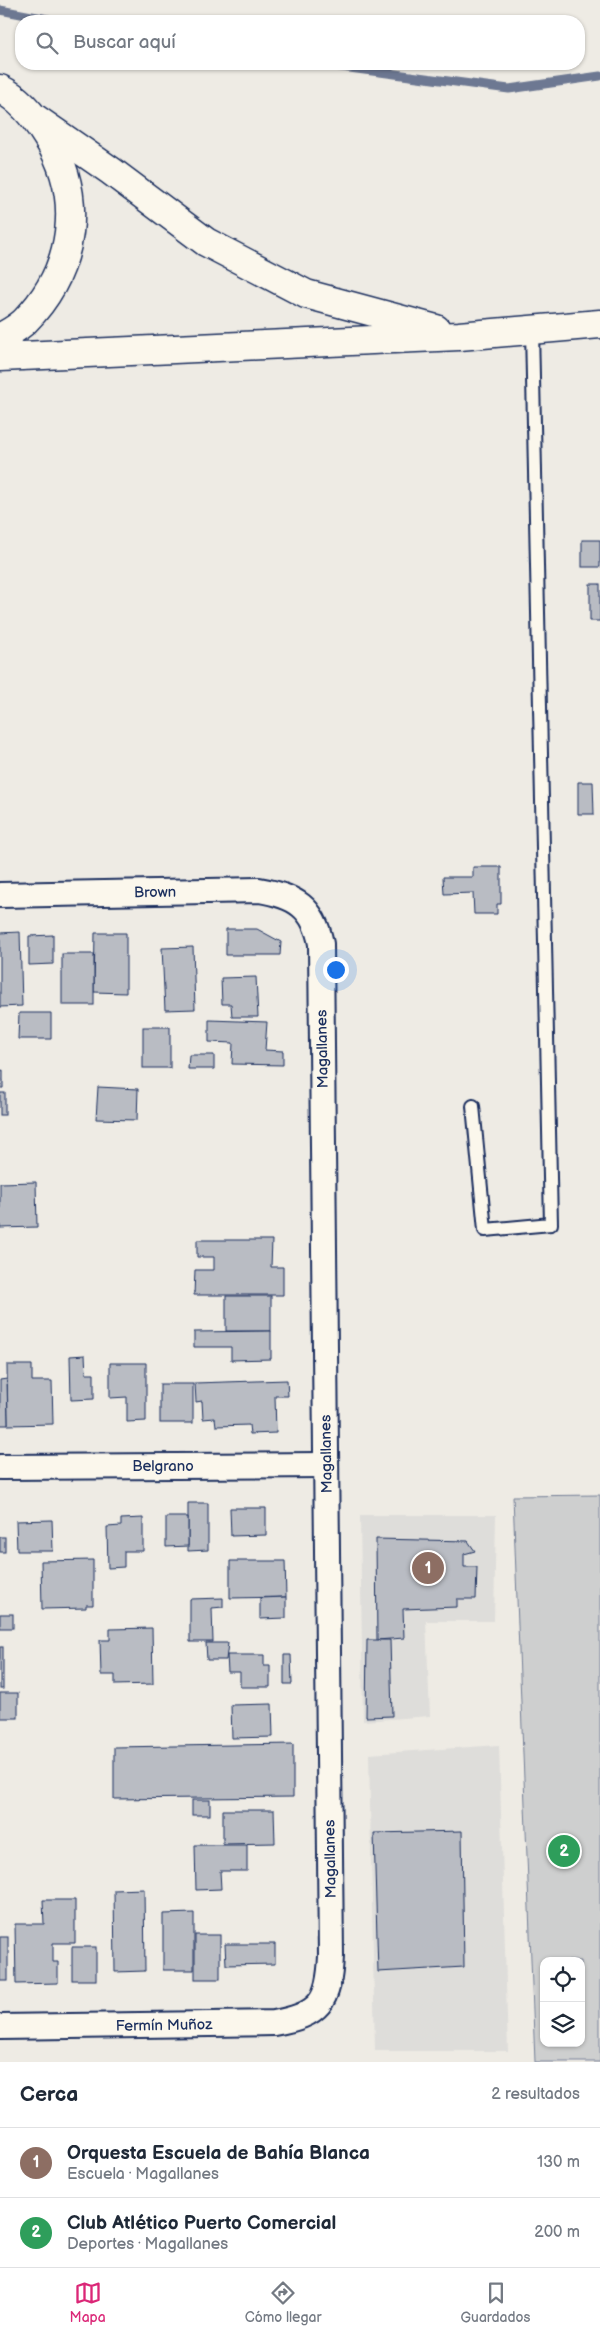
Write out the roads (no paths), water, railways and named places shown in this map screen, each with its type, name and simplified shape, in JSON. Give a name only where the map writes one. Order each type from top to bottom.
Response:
[{"type":"main road","points":[[0,89],[36,119],[111,171],[206,242],[306,294],[459,336]]},
{"type":"main road","points":[[0,338],[24,322],[52,287],[68,245],[71,200],[60,157],[36,119]]},
{"type":"main road","points":[[0,357],[459,336],[600,324]]},
{"type":"street","name":"Brown","points":[[0,895],[260,890],[279,893],[305,908]]},
{"type":"street","name":"Magallanes","points":[[305,908],[318,930],[321,944],[332,1956],[328,1988],[322,2002]]},
{"type":"street","name":"Belgrano","points":[[0,1467],[326,1465]]},
{"type":"street","name":"Fermín Muñoz","points":[[0,2027],[274,2023],[308,2014],[322,2002]]},
{"type":"lane","points":[[473,1106],[485,1230],[551,1224],[532,330]]},
{"type":"waterway","points":[[0,10],[26,15]]},
{"type":"waterway","points":[[365,70],[509,89],[600,76]]},
{"type":"place","name":"Orquesta Escuela de Bahía Blanca","points":[[428,1568]]},
{"type":"place","name":"Club Atlético Puerto Comercial","points":[[564,1851]]}]
